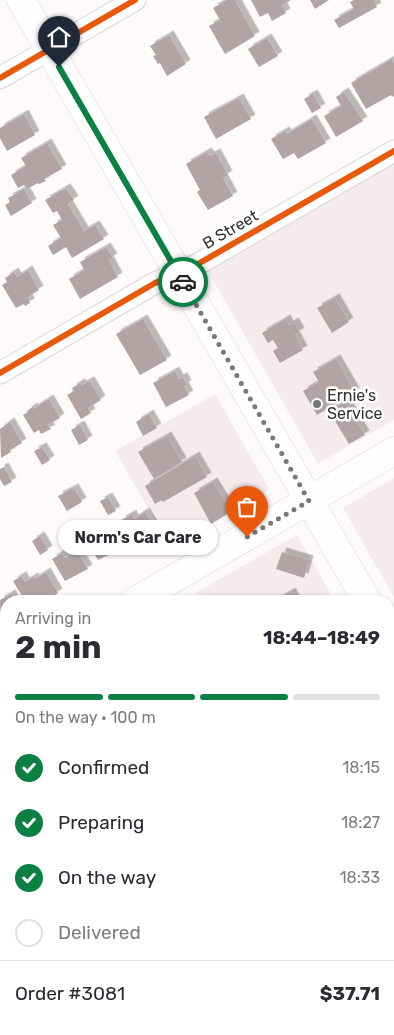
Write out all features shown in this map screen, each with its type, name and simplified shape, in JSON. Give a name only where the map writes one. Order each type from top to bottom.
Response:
[{"type":"main road","points":[[21,0],[364,595]]},
{"type":"main road","points":[[146,595],[394,451]]},
{"type":"street","points":[[0,78],[135,0]]},
{"type":"street","name":"B Street","points":[[0,373],[155,283],[198,264],[394,151]]},
{"type":"shaded area","points":[[394,151],[394,420],[318,464],[202,261]]},
{"type":"shaded area","points":[[215,394],[269,489],[170,546],[115,451]]},
{"type":"shaded area","points":[[394,478],[394,595],[393,595],[343,508]]},
{"type":"shaded area","points":[[297,535],[332,595],[196,595],[195,593]]},
{"type":"building","points":[[227,0],[235,0],[255,36],[225,54],[209,26],[220,20],[213,8]]},
{"type":"building","points":[[251,0],[291,0],[282,5],[286,13],[272,21],[268,13],[260,17]]},
{"type":"building","points":[[310,0],[329,0],[315,9]]},
{"type":"building","points":[[354,0],[373,0],[377,7],[339,28],[334,20],[354,9],[350,2]]},
{"type":"building","points":[[169,35],[186,64],[167,76],[160,63],[158,64],[153,56],[156,55],[150,46]]},
{"type":"building","points":[[267,38],[278,56],[259,67],[248,49]]},
{"type":"building","points":[[392,59],[394,63],[394,96],[392,97],[391,95],[366,109],[351,83]]},
{"type":"building","points":[[344,92],[363,121],[336,137],[324,116],[341,106],[336,97]]},
{"type":"building","points":[[313,94],[321,108],[312,113],[304,99]]},
{"type":"building","points":[[239,98],[251,119],[216,139],[204,117]]},
{"type":"building","points":[[24,114],[35,135],[7,151],[0,138],[0,128]]},
{"type":"building","points":[[312,119],[326,143],[298,159],[294,153],[283,159],[271,139],[285,131],[287,134]]},
{"type":"building","points":[[47,143],[62,169],[44,179],[46,181],[27,189],[24,185],[18,188],[11,175],[26,166],[21,158]]},
{"type":"building","points":[[207,152],[210,156],[216,153],[228,175],[223,178],[233,196],[208,210],[197,192],[200,190],[186,164]]},
{"type":"building","points":[[66,188],[74,200],[68,204],[84,231],[95,225],[104,239],[72,258],[66,247],[53,255],[48,246],[61,238],[53,225],[62,220],[57,211],[53,213],[45,200]]},
{"type":"building","points":[[24,189],[32,203],[11,216],[5,205],[10,202],[8,198]]},
{"type":"building","points":[[106,247],[113,258],[109,260],[118,277],[80,299],[69,279],[84,270],[80,262]]},
{"type":"building","points":[[28,270],[39,290],[28,297],[30,303],[16,308],[2,285],[7,282],[5,278],[14,272],[17,277]]},
{"type":"building","points":[[335,298],[349,322],[332,333],[317,308]]},
{"type":"building","points":[[143,319],[167,360],[140,375],[116,334]]},
{"type":"building","points":[[286,319],[289,325],[294,322],[300,332],[295,335],[303,350],[280,363],[273,351],[278,348],[273,340],[268,343],[262,333]]},
{"type":"building","points":[[336,359],[355,392],[317,415],[303,391],[319,382],[313,372]]},
{"type":"building","points":[[175,371],[179,379],[183,377],[187,385],[184,386],[189,395],[166,407],[153,383]]},
{"type":"building","points":[[90,381],[101,400],[88,408],[91,413],[81,419],[67,395],[74,391],[72,388],[80,383],[82,385]]},
{"type":"building","points":[[49,399],[60,418],[48,425],[51,429],[41,434],[39,430],[34,433],[23,415],[33,407],[33,409]]},
{"type":"building","points":[[346,402],[365,435],[349,444],[329,411]]},
{"type":"building","points":[[149,414],[157,428],[143,436],[136,422]]},
{"type":"building","points":[[10,422],[22,443],[1,458],[0,429]]},
{"type":"building","points":[[80,425],[88,440],[79,445],[71,430]]},
{"type":"building","points":[[167,436],[182,462],[154,479],[138,452]]},
{"type":"building","points":[[42,447],[50,460],[42,465],[34,451]]},
{"type":"building","points":[[195,456],[207,477],[163,502],[162,500],[155,504],[145,486]]},
{"type":"building","points":[[4,467],[12,482],[4,486],[0,479],[0,469]]},
{"type":"building","points":[[213,482],[231,512],[211,524],[194,493]]},
{"type":"building","points":[[74,488],[82,502],[67,511],[58,496]]},
{"type":"building","points":[[108,497],[116,511],[108,515],[100,501]]},
{"type":"building","points":[[145,512],[156,530],[143,541],[142,538],[134,542],[121,520],[132,514],[134,519]]},
{"type":"building","points":[[110,529],[121,549],[98,560],[85,538],[96,532],[98,536]]},
{"type":"building","points":[[40,536],[48,550],[40,555],[32,541]]},
{"type":"building","points":[[77,551],[88,569],[65,581],[52,559],[62,553],[65,558]]},
{"type":"building","points":[[282,552],[309,560],[304,578],[276,569]]},
{"type":"building","points":[[46,572],[58,593],[55,595],[21,595],[13,581],[22,576],[25,582],[34,577],[35,579]]},
{"type":"cycle path","points":[[0,78],[135,0]]},
{"type":"cycle path","points":[[0,373],[155,283],[198,264],[394,151]]},
{"type":"way so far","points":[[183,282],[309,501],[247,537]]},
{"type":"place","name":"Ernie's Service","points":[[317,404]]},
{"type":"place","name":"Norm's Car Care","points":[[247,537]]},
{"type":"route","points":[[59,67],[183,282]]}]
